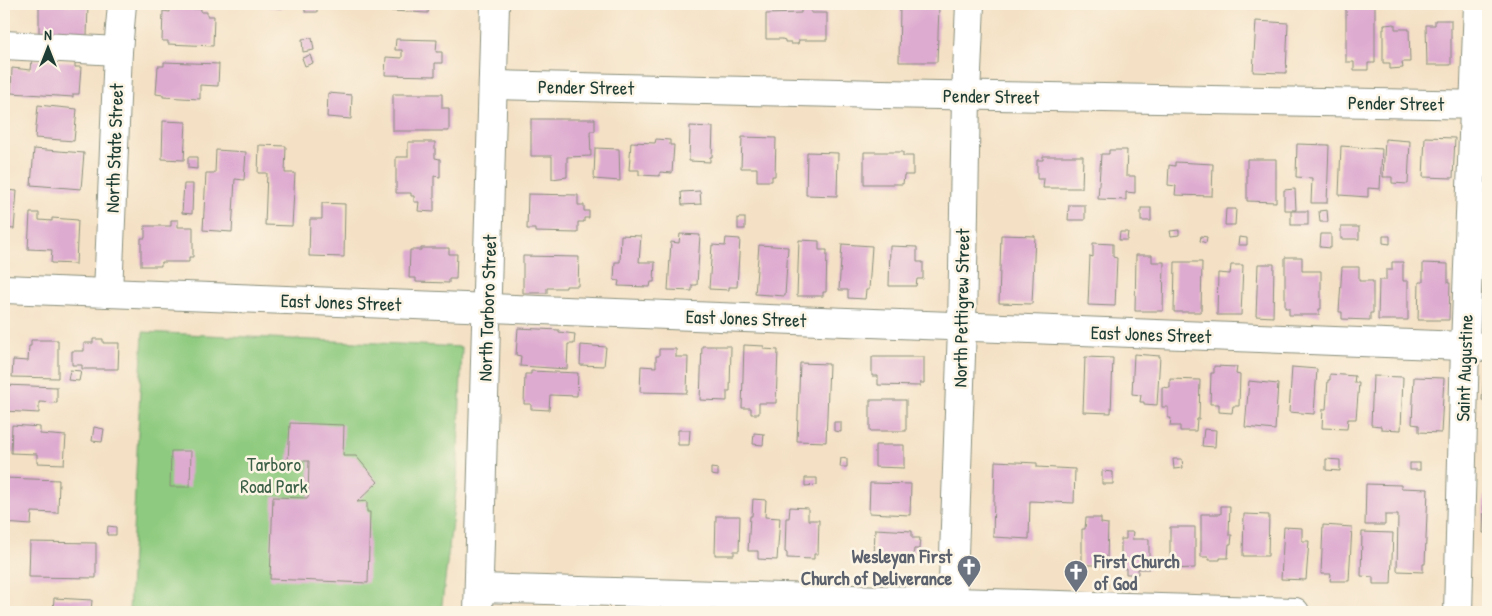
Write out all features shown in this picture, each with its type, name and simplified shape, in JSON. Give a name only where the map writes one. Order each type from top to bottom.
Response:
[{"type":"street","name":"North State Street","points":[[108,293],[118,51],[122,4]]},
{"type":"street","name":"North Tarboro Street","points":[[479,600],[495,4]]},
{"type":"street","name":"North Pettigrew Street","points":[[952,607],[962,327],[966,95],[970,4]]},
{"type":"street","name":"Saint Augustine","points":[[1458,612],[1476,347],[1482,105],[1478,4]]},
{"type":"street","points":[[4,45],[118,51]]},
{"type":"street","name":"Pender Street","points":[[493,85],[1482,105]]},
{"type":"street","name":"East Jones Street","points":[[4,289],[1476,347]]},
{"type":"street","points":[[479,600],[1296,612]]},
{"type":"green space","name":"Tarboro Road Park","points":[[143,332],[462,347],[457,482],[441,612],[129,612]]},
{"type":"building","points":[[39,4],[88,6],[87,36],[39,36]]},
{"type":"building","points":[[267,4],[282,4],[282,8],[267,7]]},
{"type":"building","points":[[305,4],[317,4],[317,12],[305,12]]},
{"type":"building","points":[[391,4],[429,4],[428,13],[391,11]]},
{"type":"building","points":[[1249,4],[1256,4],[1256,9],[1249,9]]},
{"type":"building","points":[[1346,4],[1375,4],[1375,63],[1368,63],[1368,70],[1354,70],[1354,62],[1346,62]]},
{"type":"building","points":[[801,6],[811,6],[811,13],[827,13],[827,40],[799,40],[798,44],[791,44],[791,42],[785,42],[782,39],[766,39],[766,14],[801,13]]},
{"type":"building","points":[[900,6],[939,7],[937,62],[899,62]]},
{"type":"building","points":[[170,8],[201,9],[201,12],[207,12],[207,16],[214,16],[213,46],[168,44],[168,41],[162,41],[163,11],[170,12]]},
{"type":"building","points":[[1435,20],[1451,20],[1451,65],[1427,65],[1426,25],[1435,25]]},
{"type":"building","points":[[1256,21],[1288,23],[1286,73],[1253,72]]},
{"type":"building","points":[[1395,24],[1395,29],[1409,29],[1410,62],[1402,62],[1403,68],[1390,69],[1390,63],[1383,63],[1383,29],[1384,25]]},
{"type":"building","points":[[312,38],[314,50],[303,52],[302,39]]},
{"type":"building","points":[[396,39],[437,40],[436,52],[442,52],[442,63],[435,63],[435,76],[385,75],[386,57],[402,58],[402,50],[395,50]]},
{"type":"building","points":[[310,55],[313,63],[305,66],[302,58]]},
{"type":"building","points":[[32,60],[75,62],[75,67],[81,67],[79,94],[73,94],[73,97],[11,93],[12,68],[31,70]]},
{"type":"building","points":[[164,62],[219,64],[218,86],[200,85],[200,99],[163,97],[163,95],[156,94],[158,66],[164,66]]},
{"type":"building","points":[[328,93],[352,95],[351,119],[327,117]]},
{"type":"building","points":[[393,94],[442,94],[442,108],[449,108],[449,131],[393,131]]},
{"type":"building","points":[[38,105],[77,109],[74,141],[35,138]]},
{"type":"building","points":[[531,119],[595,119],[595,131],[590,131],[591,156],[567,157],[567,177],[552,179],[552,156],[531,156]]},
{"type":"building","points":[[163,121],[186,122],[184,160],[162,159]]},
{"type":"building","points":[[690,126],[713,127],[712,157],[710,157],[710,162],[689,161]]},
{"type":"building","points":[[742,137],[776,138],[775,176],[772,176],[772,181],[757,181],[757,168],[741,168]]},
{"type":"building","points":[[1425,137],[1455,138],[1453,178],[1423,177]]},
{"type":"building","points":[[656,139],[670,140],[670,145],[674,145],[672,173],[660,172],[660,176],[639,175],[639,170],[629,170],[631,142],[655,143]]},
{"type":"building","points":[[1385,139],[1410,141],[1408,184],[1392,183],[1392,177],[1383,177]]},
{"type":"building","points":[[408,142],[435,142],[435,158],[440,159],[440,177],[434,176],[434,212],[418,211],[419,202],[414,202],[414,196],[411,196],[411,193],[396,193],[396,157],[408,157]]},
{"type":"building","points":[[1297,144],[1329,145],[1327,203],[1311,203],[1312,178],[1296,177]]},
{"type":"building","points":[[259,145],[286,146],[285,173],[295,173],[292,226],[265,225],[267,173],[258,173]]},
{"type":"building","points":[[1341,146],[1382,149],[1380,189],[1368,188],[1368,197],[1339,195]]},
{"type":"building","points":[[595,148],[619,149],[620,181],[594,179]]},
{"type":"building","points":[[34,149],[84,153],[81,189],[31,185]]},
{"type":"building","points":[[216,150],[246,152],[244,180],[235,179],[232,232],[203,230],[206,173],[215,173]]},
{"type":"building","points":[[1109,150],[1127,150],[1126,176],[1135,176],[1135,193],[1126,192],[1126,200],[1098,199],[1101,154],[1109,154]]},
{"type":"building","points":[[807,152],[838,153],[837,196],[806,195]]},
{"type":"building","points":[[864,152],[903,152],[903,156],[913,156],[913,175],[904,175],[903,184],[864,184]]},
{"type":"building","points":[[1043,156],[1083,156],[1082,188],[1043,188],[1044,179],[1037,179],[1037,160],[1043,160]]},
{"type":"building","points":[[188,157],[197,157],[197,169],[188,168]]},
{"type":"building","points":[[1247,159],[1276,159],[1276,202],[1247,201]]},
{"type":"building","points":[[1175,162],[1213,164],[1212,196],[1175,195],[1176,186],[1168,185],[1169,165],[1175,166]]},
{"type":"building","points":[[184,184],[193,184],[192,214],[182,213]]},
{"type":"building","points":[[1295,189],[1296,210],[1284,210],[1284,190]]},
{"type":"building","points":[[4,190],[17,191],[14,229],[4,228]]},
{"type":"building","points":[[700,191],[701,204],[682,205],[681,192]]},
{"type":"building","points":[[528,194],[578,195],[578,205],[584,205],[584,211],[589,211],[589,218],[584,218],[584,222],[578,222],[578,233],[535,232],[535,229],[527,229]]},
{"type":"building","points":[[322,203],[345,204],[344,257],[309,256],[310,219],[322,219]]},
{"type":"building","points":[[1069,205],[1085,205],[1085,220],[1068,220]]},
{"type":"building","points":[[1141,208],[1151,208],[1151,221],[1141,221]]},
{"type":"building","points":[[1226,209],[1236,209],[1235,225],[1225,225]]},
{"type":"building","points":[[1327,210],[1328,222],[1320,222],[1319,211]]},
{"type":"building","points":[[1291,211],[1308,211],[1308,225],[1291,225]]},
{"type":"building","points":[[30,213],[39,213],[39,220],[52,221],[52,218],[78,220],[76,264],[51,263],[52,250],[28,249]]},
{"type":"building","points":[[738,218],[745,218],[745,229],[738,229]]},
{"type":"building","points":[[171,220],[178,220],[178,227],[193,227],[193,257],[189,257],[189,262],[161,262],[161,266],[141,266],[141,238],[145,238],[145,226],[171,226]]},
{"type":"building","points":[[1341,227],[1359,227],[1359,239],[1341,239]]},
{"type":"building","points":[[1179,230],[1179,235],[1171,236],[1170,231]]},
{"type":"building","points":[[1120,232],[1128,232],[1127,240],[1119,240]]},
{"type":"building","points":[[680,234],[700,235],[697,285],[692,285],[692,291],[668,290],[671,242],[679,243]]},
{"type":"building","points":[[1321,234],[1331,234],[1331,248],[1320,247]]},
{"type":"building","points":[[621,235],[641,236],[639,262],[655,262],[654,282],[651,282],[650,287],[618,286],[619,281],[614,280],[615,262],[620,262]]},
{"type":"building","points":[[1001,235],[1035,236],[1032,304],[999,303]]},
{"type":"building","points":[[1201,236],[1207,237],[1206,243],[1200,241]]},
{"type":"building","points":[[1383,236],[1390,236],[1390,244],[1383,243]]},
{"type":"building","points":[[1239,237],[1247,238],[1247,245],[1238,245]]},
{"type":"building","points":[[726,238],[740,239],[737,287],[729,287],[729,290],[709,289],[712,245],[725,246]]},
{"type":"building","points":[[799,240],[819,241],[819,250],[827,250],[826,292],[823,292],[823,296],[797,296]]},
{"type":"building","points":[[1093,243],[1113,244],[1113,257],[1117,258],[1115,306],[1088,305],[1090,256],[1093,257]]},
{"type":"building","points":[[842,244],[872,246],[869,290],[866,290],[865,299],[848,298],[848,290],[839,290]]},
{"type":"building","points":[[759,245],[788,247],[785,296],[755,294]]},
{"type":"building","points":[[890,246],[917,247],[917,262],[923,262],[923,279],[917,279],[916,286],[889,286]]},
{"type":"building","points":[[421,248],[449,248],[449,254],[457,254],[456,279],[449,279],[449,283],[416,282],[416,278],[409,278],[410,250],[421,250]]},
{"type":"building","points":[[1136,255],[1152,255],[1152,262],[1164,262],[1163,311],[1135,311]]},
{"type":"building","points":[[523,256],[579,257],[578,286],[547,288],[547,293],[523,293]]},
{"type":"building","points":[[1285,257],[1302,257],[1302,271],[1321,271],[1321,309],[1319,309],[1319,315],[1289,315],[1289,308],[1285,308]]},
{"type":"building","points":[[1175,262],[1202,262],[1201,312],[1174,312]]},
{"type":"building","points":[[1392,262],[1403,262],[1403,281],[1408,281],[1408,320],[1378,320],[1379,280],[1386,280],[1386,270],[1392,270]]},
{"type":"building","points":[[1423,263],[1448,264],[1448,283],[1450,283],[1449,320],[1418,320],[1419,282],[1423,282]]},
{"type":"building","points":[[1258,264],[1274,264],[1273,317],[1256,316]]},
{"type":"building","points":[[1231,265],[1243,265],[1241,315],[1217,315],[1218,273],[1230,274]]},
{"type":"building","points":[[1342,267],[1359,267],[1359,281],[1373,281],[1373,313],[1370,313],[1370,320],[1342,319],[1342,312],[1339,312]]},
{"type":"building","points":[[518,328],[559,330],[559,332],[575,334],[574,344],[568,344],[567,369],[520,366],[521,356],[516,355]]},
{"type":"building","points":[[93,339],[103,339],[103,343],[119,343],[118,369],[82,369],[82,365],[72,365],[72,351],[84,351],[84,343],[93,343]]},
{"type":"building","points":[[31,340],[58,340],[58,378],[12,377],[13,360],[28,361]]},
{"type":"building","points":[[581,345],[606,347],[604,366],[580,365]]},
{"type":"building","points":[[744,345],[764,346],[764,349],[778,350],[776,403],[759,403],[759,414],[751,414],[751,408],[742,408]]},
{"type":"building","points":[[702,346],[731,346],[730,391],[727,391],[727,401],[700,400]]},
{"type":"building","points":[[659,349],[676,349],[676,357],[688,357],[687,393],[640,392],[641,366],[656,367],[656,356],[659,356]]},
{"type":"building","points":[[1134,354],[1160,356],[1157,405],[1144,404],[1144,402],[1140,402],[1141,395],[1132,394]]},
{"type":"building","points":[[872,357],[924,357],[924,383],[920,383],[920,386],[878,385],[878,376],[872,376]]},
{"type":"building","points":[[1085,357],[1113,358],[1111,413],[1083,412]]},
{"type":"building","points":[[800,363],[829,364],[826,442],[797,441]]},
{"type":"building","points":[[1214,366],[1237,367],[1236,374],[1240,375],[1239,406],[1233,406],[1232,413],[1219,412],[1219,404],[1210,404],[1211,373],[1214,373]]},
{"type":"building","points":[[1292,367],[1317,369],[1314,414],[1289,412]]},
{"type":"building","points":[[70,370],[81,371],[79,381],[68,380]]},
{"type":"building","points":[[531,371],[578,373],[577,396],[550,395],[549,410],[531,409],[531,404],[524,404],[525,374],[531,374]]},
{"type":"building","points":[[1330,374],[1355,376],[1354,383],[1359,383],[1356,419],[1348,419],[1347,429],[1322,428],[1323,409],[1326,409]]},
{"type":"building","points":[[1484,374],[1488,375],[1488,401],[1482,400]]},
{"type":"building","points":[[1373,376],[1403,377],[1401,430],[1381,429],[1381,426],[1371,425]]},
{"type":"building","points":[[1414,377],[1444,378],[1441,433],[1419,432],[1419,425],[1412,424]]},
{"type":"building","points":[[1170,379],[1200,380],[1199,419],[1197,419],[1196,431],[1180,431],[1180,426],[1170,426],[1171,418],[1168,418],[1168,407],[1162,407],[1162,387],[1170,388]]},
{"type":"building","points":[[1249,381],[1278,384],[1275,430],[1245,427]]},
{"type":"building","points":[[4,385],[57,387],[57,403],[39,402],[39,413],[4,411]]},
{"type":"building","points":[[870,400],[906,400],[906,431],[870,431]]},
{"type":"building","points":[[834,422],[841,422],[841,432],[834,431]]},
{"type":"building","points":[[290,423],[344,425],[343,456],[356,456],[378,482],[357,502],[367,501],[367,512],[370,512],[368,583],[270,579],[273,497],[308,498],[309,461],[288,461]]},
{"type":"building","points":[[12,425],[40,427],[40,434],[66,436],[64,464],[37,463],[37,454],[11,453]]},
{"type":"building","points":[[94,427],[104,429],[102,442],[92,441]]},
{"type":"building","points":[[1204,429],[1216,430],[1215,447],[1202,446]]},
{"type":"building","points":[[678,430],[690,430],[689,445],[678,445]]},
{"type":"building","points":[[754,433],[764,434],[763,445],[753,444]]},
{"type":"building","points":[[875,445],[904,445],[904,468],[875,467]]},
{"type":"building","points":[[171,451],[191,451],[190,487],[170,487]]},
{"type":"building","points":[[841,458],[847,459],[847,467],[840,467]]},
{"type":"building","points":[[1173,459],[1182,459],[1183,468],[1174,469]]},
{"type":"building","points":[[1326,459],[1340,460],[1340,471],[1326,470]]},
{"type":"building","points":[[995,461],[1037,463],[1037,467],[1075,469],[1074,503],[1030,501],[1029,539],[993,537]]},
{"type":"building","points":[[1410,463],[1420,463],[1420,470],[1410,470]]},
{"type":"building","points":[[711,468],[718,469],[718,476],[711,475]]},
{"type":"building","points":[[1102,471],[1113,472],[1113,484],[1102,484]]},
{"type":"building","points":[[4,478],[59,480],[58,513],[32,512],[31,525],[4,523]]},
{"type":"building","points":[[805,478],[817,478],[817,485],[805,486]]},
{"type":"building","points":[[870,483],[911,484],[910,515],[869,513]]},
{"type":"building","points":[[1366,484],[1401,485],[1401,488],[1428,489],[1425,564],[1423,564],[1423,572],[1397,571],[1398,515],[1385,515],[1385,525],[1365,525]]},
{"type":"building","points":[[1484,496],[1488,496],[1488,533],[1483,533]]},
{"type":"building","points":[[753,499],[766,500],[765,517],[780,518],[777,560],[758,559],[758,551],[748,551]]},
{"type":"building","points":[[1221,506],[1230,506],[1229,535],[1232,535],[1228,558],[1209,560],[1209,557],[1201,557],[1201,514],[1221,514]]},
{"type":"building","points":[[790,507],[808,508],[808,520],[819,520],[818,554],[814,554],[814,559],[787,558],[787,553],[785,552],[786,518],[789,518]]},
{"type":"building","points":[[1244,514],[1269,515],[1268,556],[1243,556]]},
{"type":"building","points":[[716,516],[740,516],[739,551],[734,551],[734,555],[715,555]]},
{"type":"building","points":[[1086,518],[1101,518],[1101,523],[1108,524],[1107,559],[1095,559],[1095,565],[1082,565],[1082,529],[1085,529]]},
{"type":"building","points":[[1323,525],[1352,527],[1349,581],[1330,581],[1331,574],[1321,574]]},
{"type":"building","points":[[108,526],[116,527],[116,535],[107,535]]},
{"type":"building","points":[[1170,527],[1195,527],[1195,568],[1170,569]]},
{"type":"building","points":[[1284,527],[1302,528],[1302,541],[1309,541],[1306,580],[1281,579]]},
{"type":"building","points":[[875,529],[912,531],[912,538],[920,538],[919,549],[914,549],[913,558],[902,558],[901,563],[889,563],[889,558],[874,557]]},
{"type":"building","points":[[1126,532],[1133,532],[1132,539],[1149,539],[1149,569],[1138,569],[1138,574],[1126,574],[1126,568],[1121,568],[1121,539],[1126,539]]},
{"type":"building","points":[[1362,532],[1393,533],[1391,584],[1373,584],[1373,577],[1361,576]]},
{"type":"building","points":[[30,542],[96,543],[96,578],[29,577]]},
{"type":"building","points":[[1485,554],[1488,554],[1488,574],[1485,574]]},
{"type":"building","points":[[54,598],[92,600],[91,612],[53,612]]},
{"type":"place","name":"Wesleyan First Church of Deliverance","points":[[969,588]]},
{"type":"place","name":"First Church of God","points":[[1076,593]]}]
